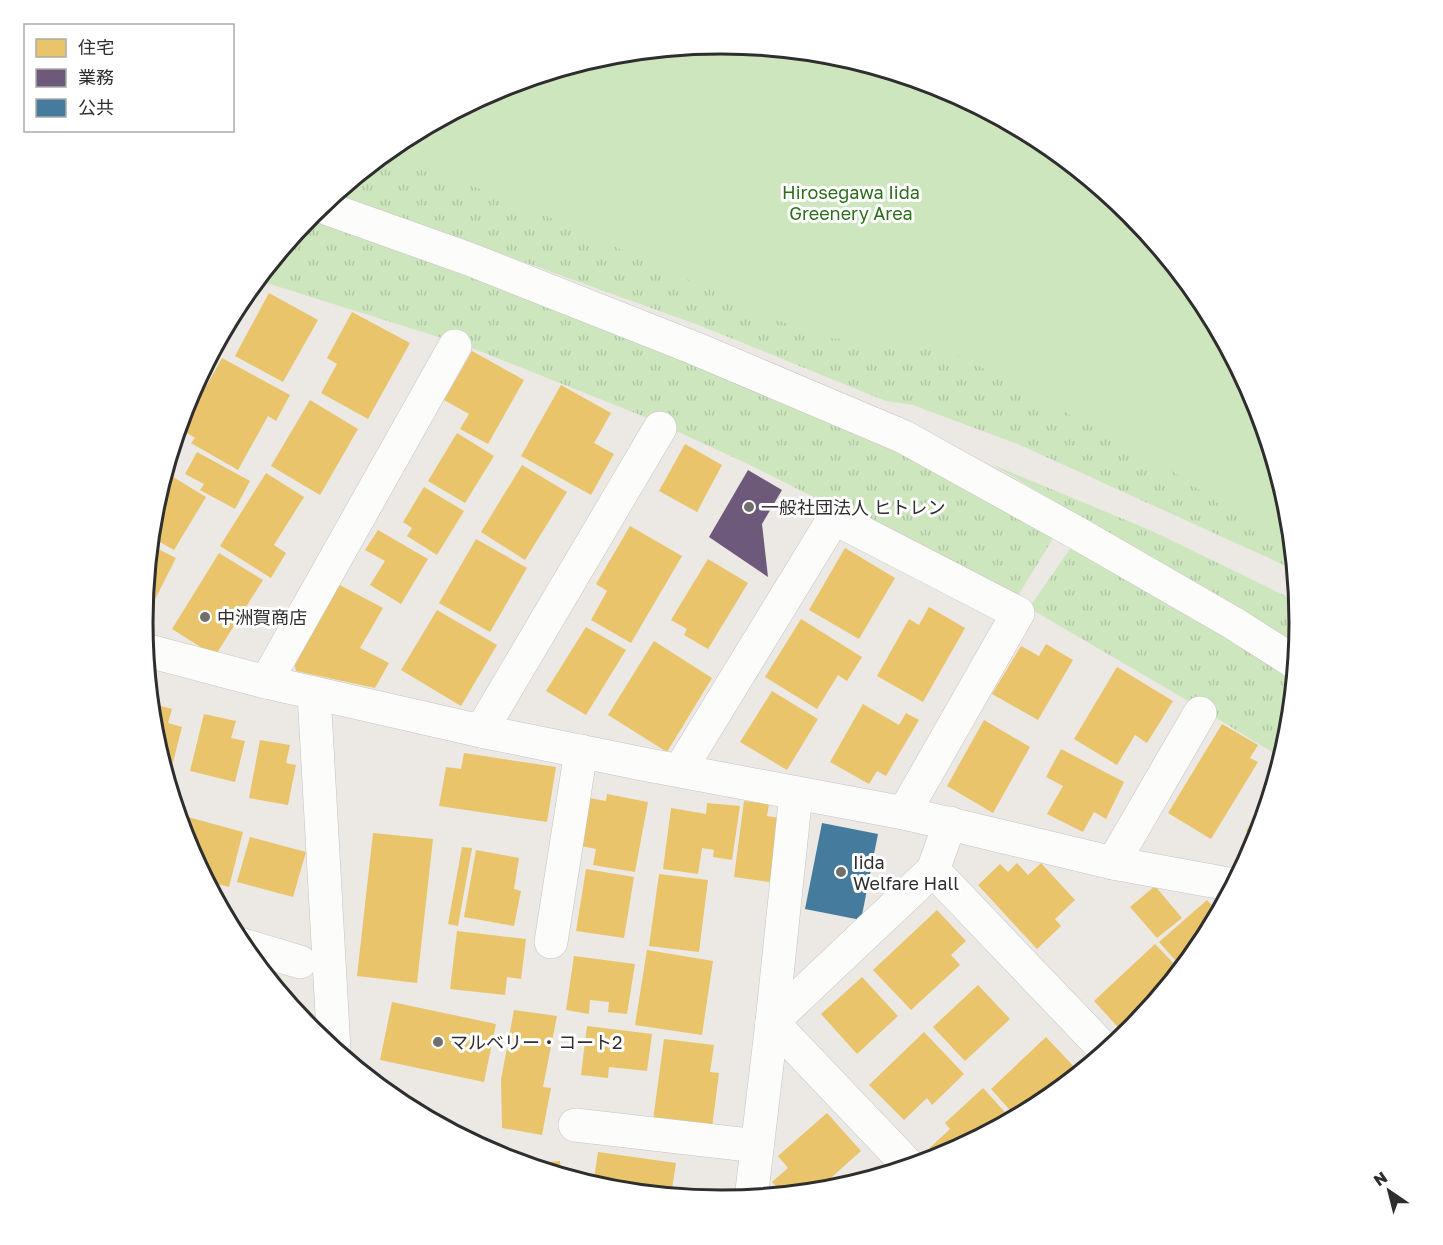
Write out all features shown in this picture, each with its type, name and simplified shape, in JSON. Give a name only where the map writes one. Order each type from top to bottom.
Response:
[{"type":"street","points":[[331,211],[469,259],[694,348],[904,437],[1233,622],[1289,658]]},
{"type":"street","points":[[266,682],[455,346]]},
{"type":"street","points":[[481,731],[660,428]]},
{"type":"street","points":[[680,771],[834,518],[1018,613],[904,813]]},
{"type":"street","points":[[154,652],[266,682],[481,731],[904,813],[1113,863],[1226,884]]},
{"type":"street","points":[[314,693],[333,1037]]},
{"type":"street","points":[[1113,863],[1200,713]]},
{"type":"street","points":[[551,942],[581,751]]},
{"type":"street","points":[[752,1190],[796,793]]},
{"type":"street","points":[[772,1022],[933,870],[950,823]]},
{"type":"street","points":[[933,870],[1101,1045]]},
{"type":"street","points":[[256,949],[300,962]]},
{"type":"street","points":[[772,1022],[904,1161]]},
{"type":"street","points":[[575,1125],[757,1146]]},
{"type":"green space","name":"Hirosegawa Iida Greenery Area","points":[[722,54],[796,59],[869,73],[939,97],[1006,130],[1068,171],[1123,221],[1173,276],[1214,338],[1247,405],[1271,475],[1285,550],[1162,464],[945,348],[816,337],[502,196],[391,160],[437,130],[504,97],[574,73],[647,59]]},
{"type":"green space","points":[[515,93],[1242,395],[1271,475],[1287,566],[1020,445],[913,405],[886,401],[701,326],[345,197],[375,171],[437,130]]},
{"type":"green space","points":[[321,220],[452,267],[805,408],[998,502],[1055,535],[1016,599],[746,463],[650,419],[467,346],[265,283]]},
{"type":"green space","points":[[991,464],[1152,531],[1289,598],[1290,639]]},
{"type":"green space","points":[[1072,546],[1288,674],[1275,753],[1195,705],[1029,608]]},
{"type":"building: 住宅","points":[[269,293],[318,320],[283,382],[235,356]]},
{"type":"building: 住宅","points":[[352,312],[410,343],[368,419],[321,393],[337,364],[327,358]]},
{"type":"building: 住宅","points":[[472,351],[524,380],[488,444],[460,429],[469,414],[444,400]]},
{"type":"building: 住宅","points":[[222,358],[290,395],[276,421],[268,416],[238,470],[191,443],[195,438],[186,432],[197,404]]},
{"type":"building: 住宅","points":[[561,385],[611,413],[594,443],[614,454],[591,495],[521,456]]},
{"type":"building: 住宅","points":[[310,400],[358,429],[320,495],[271,466]]},
{"type":"building: 住宅","points":[[457,433],[494,456],[465,503],[428,481]]},
{"type":"building: 住宅","points":[[685,444],[722,465],[697,512],[659,491]]},
{"type":"building: 住宅","points":[[197,452],[250,481],[235,509],[200,490],[204,484],[185,474]]},
{"type":"building: 住宅","points":[[522,465],[567,492],[525,560],[481,532]]},
{"type":"building: 住宅","points":[[266,473],[304,497],[274,545],[286,553],[271,578],[220,546]]},
{"type":"building: 住宅","points":[[172,476],[206,497],[174,550],[159,542]]},
{"type":"building: 住宅","points":[[424,487],[464,511],[437,555],[407,536],[412,528],[403,522]]},
{"type":"building: 住宅","points":[[630,526],[682,556],[631,643],[591,620],[607,591],[596,584]]},
{"type":"building: 住宅","points":[[378,530],[428,559],[401,604],[370,585],[385,561],[365,550]]},
{"type":"building: 住宅","points":[[476,539],[527,568],[490,632],[439,603]]},
{"type":"building: 住宅","points":[[845,548],[895,578],[859,639],[809,610]]},
{"type":"building: 住宅","points":[[158,549],[176,558],[154,602]]},
{"type":"building: 住宅","points":[[219,553],[263,580],[215,656],[172,629]]},
{"type":"building: 住宅","points":[[708,559],[748,583],[708,649],[684,635],[687,629],[671,620]]},
{"type":"building: 住宅","points":[[334,582],[383,608],[360,648],[389,663],[375,688],[296,671],[293,657]]},
{"type":"building: 住宅","points":[[929,607],[965,628],[923,702],[877,676],[909,619],[919,625]]},
{"type":"building: 住宅","points":[[437,610],[497,645],[461,706],[401,670]]},
{"type":"building: 住宅","points":[[801,619],[862,657],[847,681],[838,675],[817,709],[765,677]]},
{"type":"building: 住宅","points":[[586,627],[626,650],[586,715],[546,691]]},
{"type":"building: 住宅","points":[[654,641],[712,678],[667,752],[608,715]]},
{"type":"building: 住宅","points":[[1046,644],[1073,660],[1038,720],[992,694],[1021,646],[1039,656]]},
{"type":"building: 住宅","points":[[1117,667],[1173,701],[1147,743],[1135,735],[1117,765],[1074,739]]},
{"type":"building: 住宅","points":[[772,691],[818,719],[787,770],[740,742]]},
{"type":"building: 住宅","points":[[863,704],[899,725],[906,713],[919,720],[886,776],[877,771],[869,784],[830,762]]},
{"type":"building: 住宅","points":[[159,706],[172,709],[168,723],[182,727],[172,766]]},
{"type":"building: 住宅","points":[[204,714],[236,721],[231,738],[245,741],[235,782],[190,771]]},
{"type":"building: 住宅","points":[[984,720],[1030,747],[993,813],[947,786]]},
{"type":"building: 住宅","points":[[1222,724],[1258,745],[1250,758],[1258,762],[1211,839],[1168,813]]},
{"type":"building: 住宅","points":[[260,740],[290,745],[286,763],[296,765],[288,805],[249,798]]},
{"type":"building: 住宅","points":[[1061,749],[1124,782],[1106,819],[1094,812],[1083,832],[1047,814],[1063,786],[1046,777]]},
{"type":"building: 住宅","points":[[464,753],[556,767],[547,822],[439,806],[446,767],[461,769]]},
{"type":"building: 住宅","points":[[607,794],[648,802],[635,872],[593,865],[596,849],[581,846],[589,798],[606,801]]},
{"type":"building: 住宅","points":[[744,801],[769,804],[767,816],[779,818],[770,882],[734,877]]},
{"type":"building: 住宅","points":[[707,803],[740,806],[732,860],[713,857],[714,850],[702,848],[698,874],[663,869],[671,808],[706,814]]},
{"type":"building: 住宅","points":[[1257,814],[1250,833],[1246,831]]},
{"type":"building: 住宅","points":[[187,817],[243,832],[229,887],[217,884]]},
{"type":"building: 住宅","points":[[373,833],[433,839],[417,983],[357,976]]},
{"type":"building: 住宅","points":[[250,837],[306,852],[293,897],[237,882]]},
{"type":"building: 住宅","points":[[462,847],[472,848],[458,926],[448,924]]},
{"type":"building: 住宅","points":[[476,850],[519,858],[514,889],[521,891],[514,926],[464,917]]},
{"type":"building: 住宅","points":[[1017,863],[1028,875],[1041,863],[1075,900],[1055,919],[1061,926],[1037,949],[978,885],[1000,864],[1008,872]]},
{"type":"building: 住宅","points":[[586,869],[634,877],[624,938],[576,931]]},
{"type":"building: 住宅","points":[[659,874],[708,880],[699,952],[649,946]]},
{"type":"building: 住宅","points":[[1155,886],[1182,918],[1157,938],[1130,907]]},
{"type":"building: 住宅","points":[[1207,900],[1214,907],[1177,963],[1159,942]]},
{"type":"building: 住宅","points":[[937,910],[966,941],[951,955],[960,965],[911,1010],[873,970]]},
{"type":"building: 住宅","points":[[457,931],[526,939],[521,979],[507,977],[505,995],[450,989]]},
{"type":"building: 住宅","points":[[1155,944],[1176,965],[1119,1028],[1094,1001]]},
{"type":"building: 住宅","points":[[647,950],[713,961],[702,1035],[635,1025]]},
{"type":"building: 住宅","points":[[574,956],[635,964],[627,1014],[608,1012],[609,1002],[590,1000],[589,1014],[566,1010]]},
{"type":"building: 住宅","points":[[862,977],[898,1016],[857,1054],[821,1014]]},
{"type":"building: 住宅","points":[[978,985],[1010,1019],[965,1061],[933,1027]]},
{"type":"building: 住宅","name":"マルベリー・コート2","points":[[392,1002],[496,1024],[484,1082],[380,1060]]},
{"type":"building: 住宅","points":[[514,1010],[557,1016],[543,1087],[551,1088],[542,1135],[502,1128],[501,1080]]},
{"type":"building: 住宅","points":[[587,1026],[652,1034],[647,1071],[609,1067],[608,1078],[581,1075]]},
{"type":"building: 住宅","points":[[924,1032],[964,1074],[932,1105],[927,1098],[904,1120],[869,1085]]},
{"type":"building: 住宅","points":[[1046,1037],[1075,1068],[1011,1112],[991,1089]]},
{"type":"building: 住宅","points":[[664,1039],[714,1045],[710,1072],[719,1073],[712,1128],[653,1120]]},
{"type":"building: 住宅","points":[[983,1088],[1007,1114],[923,1154],[950,1129],[945,1123]]},
{"type":"building: 住宅","points":[[827,1113],[861,1151],[828,1181],[778,1188],[772,1182],[788,1168],[778,1156]]},
{"type":"building: 住宅","points":[[598,1152],[676,1163],[672,1189],[594,1176]]},
{"type":"building: 住宅","points":[[560,1161],[560,1168],[543,1162]]},
{"type":"building: 業務","name":"一般社団法人 ヒトレン","points":[[748,470],[782,490],[762,524],[768,577],[709,537]]},
{"type":"building: 公共","name":"Iida Welfare Hall","points":[[822,823],[878,834],[861,920],[805,909]]},
{"type":"place","name":"一般社団法人 ヒトレン","points":[[749,507]]},
{"type":"place","name":"中洲賀商店","points":[[205,617]]},
{"type":"place","name":"Iida Welfare Hall","points":[[841,872]]},
{"type":"place","name":"マルベリー・コート2","points":[[438,1042]]}]
